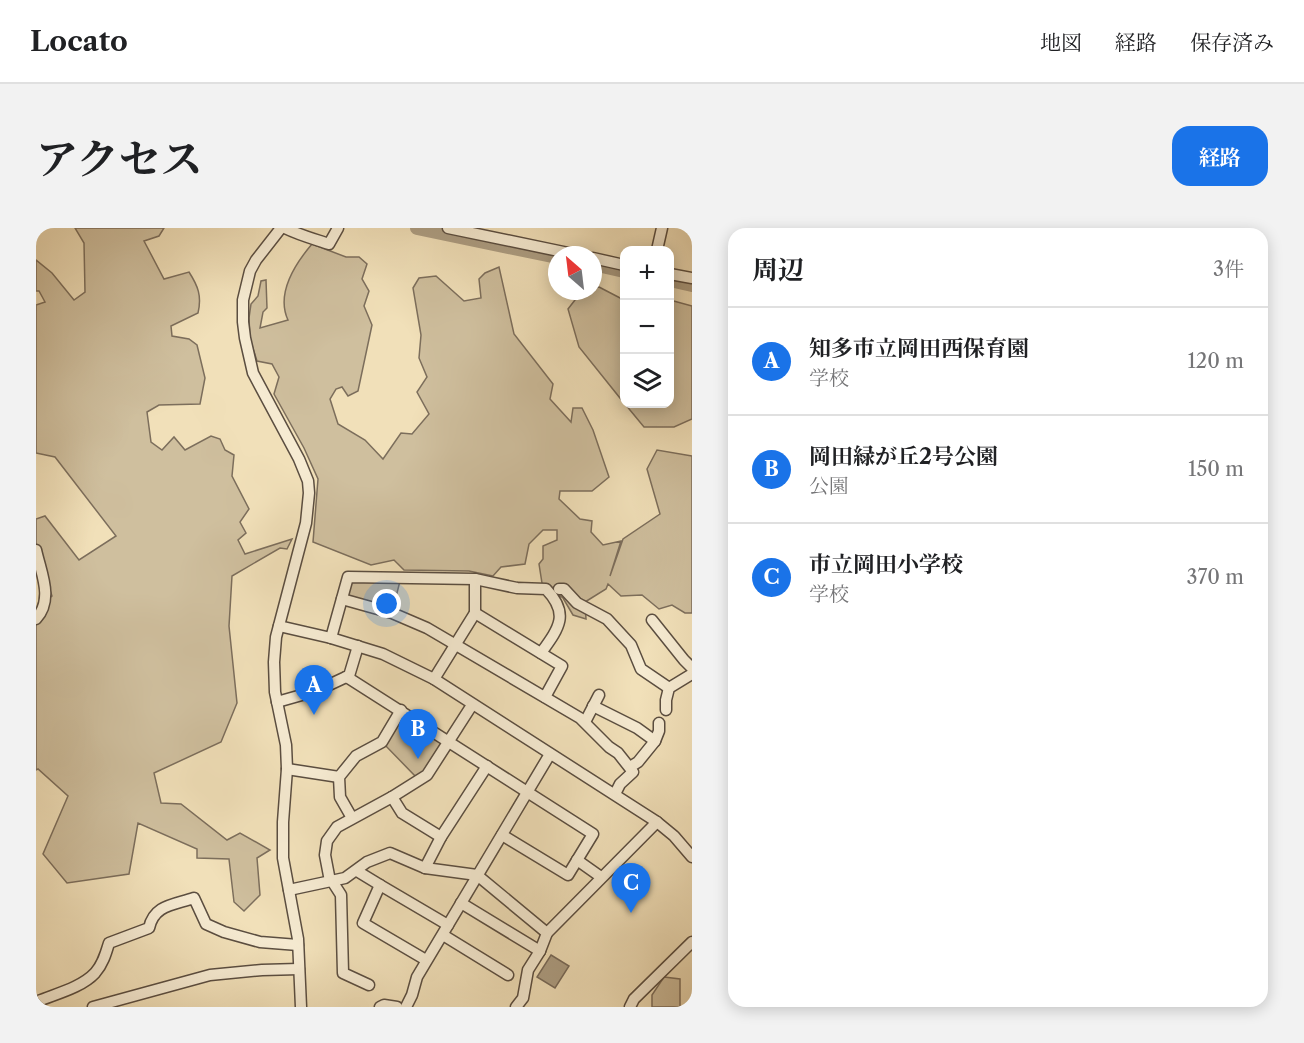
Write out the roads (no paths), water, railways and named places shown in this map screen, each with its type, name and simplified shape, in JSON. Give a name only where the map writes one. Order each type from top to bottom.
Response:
[{"type":"street","points":[[301,1007],[298,945],[283,858],[286,745],[274,683],[274,662],[279,626],[306,523],[309,493],[305,472],[264,396],[249,362],[244,338],[243,300],[247,279],[256,260],[283,228],[329,244],[338,228]]},
{"type":"street","points":[[447,228],[503,234],[548,247]]},
{"type":"street","points":[[658,246],[662,228]]},
{"type":"street","points":[[602,260],[620,264]]},
{"type":"street","points":[[674,275],[692,278]]},
{"type":"street","points":[[36,550],[46,592],[44,610],[36,619]]},
{"type":"street","points":[[331,638],[348,577],[475,579],[517,588],[546,589],[554,597],[560,607],[561,618],[557,630],[541,652]]},
{"type":"street","points":[[434,679],[476,613],[475,579]]},
{"type":"street","points":[[559,589],[564,589],[577,603],[607,619],[631,645],[641,669],[669,688]]},
{"type":"street","points":[[342,599],[392,613],[427,628],[585,722],[618,753],[633,772],[620,784],[615,794]]},
{"type":"street","points":[[476,613],[561,666],[545,697]]},
{"type":"street","points":[[652,620],[692,668]]},
{"type":"street","points":[[279,626],[331,638],[383,654],[434,679],[657,822],[674,836],[692,857]]},
{"type":"street","points":[[277,702],[316,691],[349,676],[358,646]]},
{"type":"street","points":[[666,710],[669,688],[692,674]]},
{"type":"street","points":[[346,677],[528,791],[592,834],[567,875],[502,835]]},
{"type":"street","points":[[585,722],[599,695]]},
{"type":"street","points":[[369,985],[343,973],[341,895],[331,881],[325,855],[327,840],[337,827],[427,775],[472,705]]},
{"type":"street","points":[[593,706],[637,728],[655,741]]},
{"type":"street","points":[[352,818],[340,797],[339,777],[356,756],[382,742],[401,710]]},
{"type":"street","points":[[630,768],[655,741],[659,723]]},
{"type":"street","points":[[406,1007],[426,960],[550,754]]},
{"type":"street","points":[[425,868],[441,837],[487,766]]},
{"type":"street","points":[[287,769],[339,777]]},
{"type":"street","points":[[392,797],[402,813],[441,837]]},
{"type":"street","points":[[516,1007],[523,998],[528,970],[540,951],[547,933],[657,822]]},
{"type":"street","points":[[289,890],[345,878],[377,857],[390,853],[425,868],[477,875],[547,933]]},
{"type":"street","points":[[577,860],[601,877]]},
{"type":"street","points":[[357,871],[448,925]]},
{"type":"street","points":[[380,885],[363,923],[426,960]]},
{"type":"street","points":[[36,1002],[79,984],[95,973],[109,943],[149,928],[151,918],[158,910],[194,898],[206,924],[224,932],[261,942],[298,945]]},
{"type":"street","points":[[460,903],[540,951]]},
{"type":"street","points":[[443,935],[508,975]]},
{"type":"street","points":[[630,1007],[634,999],[692,942]]},
{"type":"street","points":[[93,1007],[208,976],[262,970],[299,969]]},
{"type":"street","points":[[380,1007],[384,1005],[397,1007]]},
{"type":"waterway","points":[[417,228],[548,255]]},
{"type":"waterway","points":[[602,266],[620,270]]},
{"type":"waterway","points":[[674,281],[692,285]]},
{"type":"place","name":"知多市立岡田西保育園","points":[[314,715]]},
{"type":"place","name":"岡田緑が丘2号公園","points":[[418,759]]},
{"type":"place","name":"市立岡田小学校","points":[[631,913]]}]
